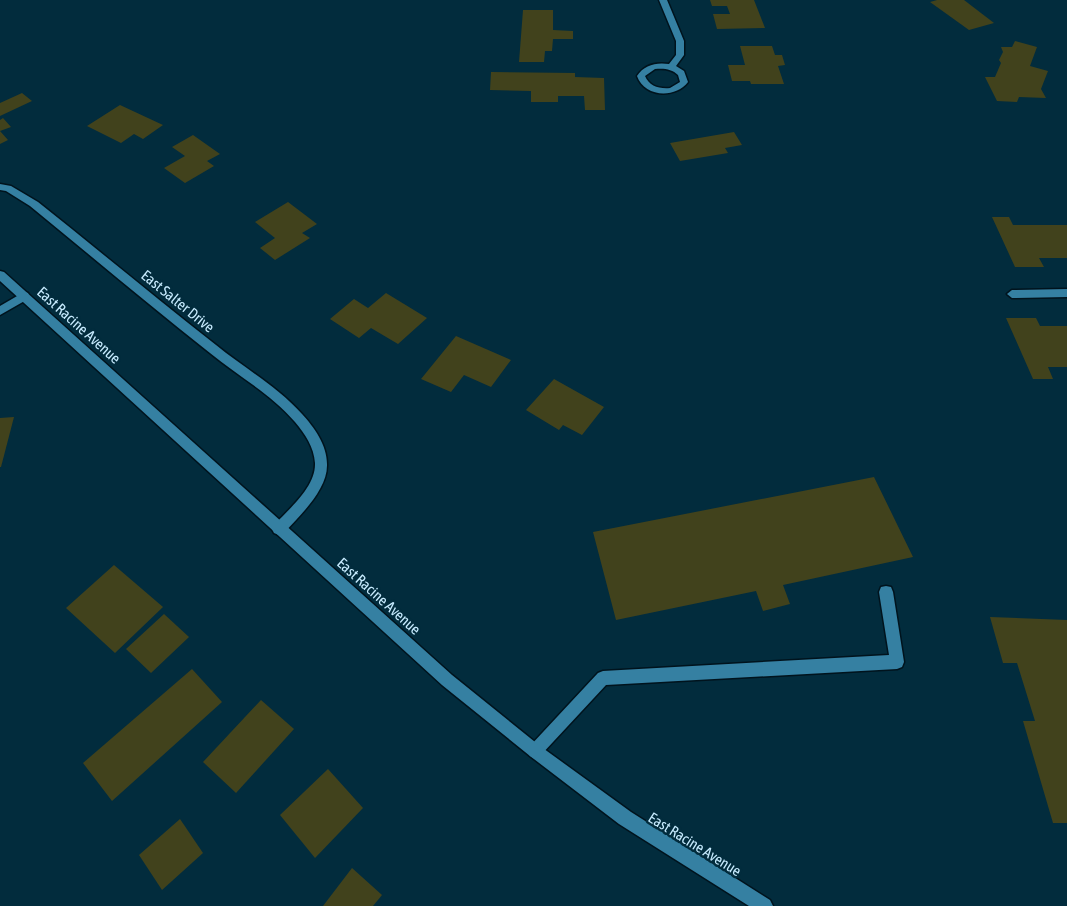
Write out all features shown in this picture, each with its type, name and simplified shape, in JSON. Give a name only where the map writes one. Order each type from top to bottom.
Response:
[{"type":"street","points":[[663,0],[680,41],[680,54],[671,67]]},
{"type":"street","points":[[652,67],[671,67],[678,70],[684,78],[684,82],[676,89],[655,90],[648,87],[642,80],[643,72],[652,67]]},
{"type":"street","name":"East Salter Drive","points":[[0,186],[8,188],[34,204],[279,400],[308,430],[317,445],[321,465],[319,476],[301,505],[279,529]]},
{"type":"street","name":"East Racine Avenue","points":[[0,275],[447,680],[535,751],[625,818],[764,906]]},
{"type":"street","points":[[1012,294],[1067,293]]},
{"type":"street","points":[[0,311],[24,296]]},
{"type":"street","points":[[535,751],[602,678],[897,662],[886,592]]},
{"type":"building","points":[[710,0],[754,0],[765,28],[717,29],[713,14],[730,14],[727,6],[712,6]]},
{"type":"building","points":[[937,0],[964,0],[994,23],[969,30],[930,2]]},
{"type":"building","points":[[523,10],[553,10],[553,30],[573,31],[573,39],[553,39],[552,51],[545,51],[544,62],[519,62]]},
{"type":"building","points":[[1015,41],[1037,47],[1030,66],[1048,71],[1041,89],[1046,98],[1019,97],[1017,102],[997,101],[985,77],[995,77],[1001,63],[999,60],[1003,52],[1001,47],[1012,47]]},
{"type":"building","points":[[740,46],[772,46],[775,55],[782,55],[785,65],[778,66],[784,84],[751,84],[750,81],[732,81],[728,65],[745,65]]},
{"type":"building","points":[[491,72],[575,73],[575,77],[604,78],[605,110],[585,110],[584,96],[558,96],[558,102],[531,102],[531,91],[490,90]]},
{"type":"building","points":[[22,93],[32,101],[0,116],[0,103]]},
{"type":"building","points":[[120,105],[163,125],[143,139],[134,134],[121,143],[87,126]]},
{"type":"building","points":[[3,118],[11,127],[0,131],[0,120]]},
{"type":"building","points":[[0,131],[8,140],[0,144]]},
{"type":"building","points":[[734,132],[742,145],[725,148],[728,153],[680,161],[670,143]]},
{"type":"building","points":[[193,135],[220,154],[207,161],[214,166],[185,183],[164,168],[185,156],[172,147]]},
{"type":"building","points":[[288,202],[317,224],[302,233],[310,238],[275,260],[260,248],[275,238],[255,222]]},
{"type":"building","points":[[992,217],[1009,217],[1013,225],[1067,225],[1067,258],[1039,258],[1044,267],[1015,267]]},
{"type":"building","points":[[386,293],[427,318],[398,344],[371,328],[359,338],[330,319],[354,299],[368,308]]},
{"type":"building","points":[[1006,318],[1036,318],[1040,326],[1067,326],[1067,367],[1048,367],[1053,379],[1033,379]]},
{"type":"building","points":[[456,336],[511,360],[491,387],[464,375],[451,392],[421,379]]},
{"type":"building","points":[[554,379],[604,407],[582,435],[563,425],[559,430],[526,410]]},
{"type":"building","points":[[14,417],[1,467],[0,467],[0,418]]},
{"type":"building","points":[[874,477],[913,557],[783,585],[790,604],[763,611],[756,591],[616,620],[593,532]]},
{"type":"building","points":[[114,565],[163,607],[115,653],[66,608]]},
{"type":"building","points":[[164,614],[189,637],[151,673],[126,649]]},
{"type":"building","points":[[990,617],[1067,620],[1067,823],[1053,823],[1023,721],[1035,721],[1017,663],[1003,663]]},
{"type":"building","points":[[192,669],[222,702],[112,801],[83,763]]},
{"type":"building","points":[[261,700],[294,729],[236,793],[203,762]]},
{"type":"building","points":[[328,769],[363,808],[315,858],[280,815]]},
{"type":"building","points":[[180,819],[203,853],[162,890],[139,855]]},
{"type":"building","points":[[352,868],[382,895],[373,906],[323,906]]}]
